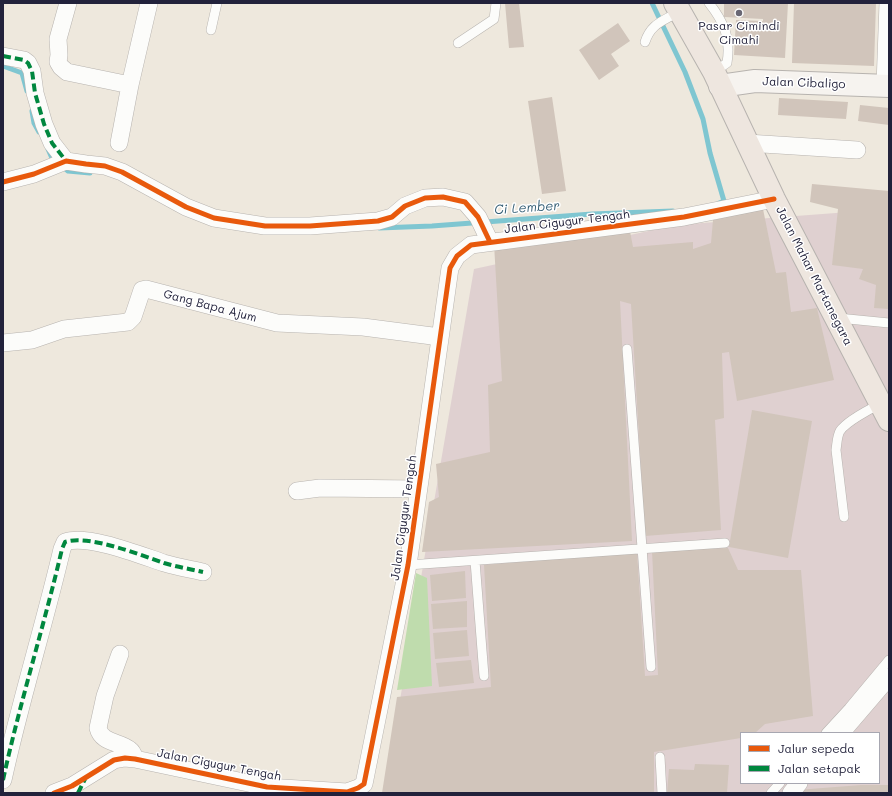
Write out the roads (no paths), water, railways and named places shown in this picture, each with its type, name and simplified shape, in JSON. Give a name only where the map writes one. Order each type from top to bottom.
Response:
[{"type":"main road","name":"Jalan Mahar Martanegara","points":[[676,10],[717,79],[774,199],[885,412]]},
{"type":"main road","name":"Jalan Cibaligo","points":[[717,79],[887,86]]},
{"type":"street","points":[[68,3],[58,38],[58,62],[61,67],[67,72],[130,85]]},
{"type":"street","points":[[119,143],[130,85],[149,3]]},
{"type":"street","points":[[887,86],[888,3]]},
{"type":"street","points":[[3,56],[24,60],[28,64],[32,72],[35,93],[44,124],[60,164]]},
{"type":"street","points":[[747,142],[857,150]]},
{"type":"street","points":[[3,182],[60,164],[105,166],[122,172],[186,207],[214,218],[265,226],[310,226],[378,221],[392,217],[405,206],[425,198],[443,197],[465,202],[484,230]]},
{"type":"street","name":"Jalan Cigugur Tengah","points":[[54,793],[72,786],[114,760],[125,758],[267,787],[347,792],[364,784],[408,565],[450,268],[457,256],[471,245],[484,230],[684,217],[774,199]]},
{"type":"street","name":"Gang Bapa Ajum","points":[[3,343],[32,340],[64,329],[128,322],[133,317],[142,290],[146,289],[277,323],[362,327],[440,337]]},
{"type":"street","points":[[297,491],[320,488],[418,489]]},
{"type":"street","points":[[3,780],[25,686],[39,643],[65,542],[71,540],[103,543],[166,564],[203,572]]},
{"type":"street","points":[[120,654],[105,696],[98,728],[99,733],[104,738],[130,750],[135,759]]},
{"type":"street","points":[[842,732],[889,677]]},
{"type":"street","points":[[78,793],[86,777]]},
{"type":"street","points":[[791,793],[798,784]]},
{"type":"lane","points":[[211,30],[214,3]]},
{"type":"lane","points":[[458,43],[494,18],[496,3]]},
{"type":"lane","points":[[709,3],[722,22],[728,39],[729,53],[727,63],[717,79]]},
{"type":"lane","points":[[645,42],[649,32],[659,22],[676,10]]},
{"type":"lane","points":[[837,318],[889,323]]},
{"type":"lane","points":[[627,349],[651,667]]},
{"type":"lane","points":[[844,517],[836,450],[840,430],[859,416],[885,412]]},
{"type":"lane","points":[[408,565],[725,543]]},
{"type":"lane","points":[[475,561],[484,676]]},
{"type":"lane","points":[[827,732],[889,660]]},
{"type":"lane","points":[[660,757],[662,793]]},
{"type":"lane","points":[[771,793],[779,784]]},
{"type":"waterway","name":"Ci Lember","points":[[652,3],[685,72],[703,119],[710,153],[724,201],[719,203]]},
{"type":"waterway","name":"Ci Lember","points":[[3,66],[22,73],[27,91]]},
{"type":"waterway","name":"Ci Lember","points":[[32,111],[34,123],[39,132]]},
{"type":"waterway","name":"Ci Lember","points":[[48,149],[52,158],[68,171],[90,173]]},
{"type":"waterway","name":"Ci Lember","points":[[379,228],[432,226],[592,214],[673,211]]},
{"type":"place","name":"Pasar Cimindi Cimahi","points":[[739,13]]}]
